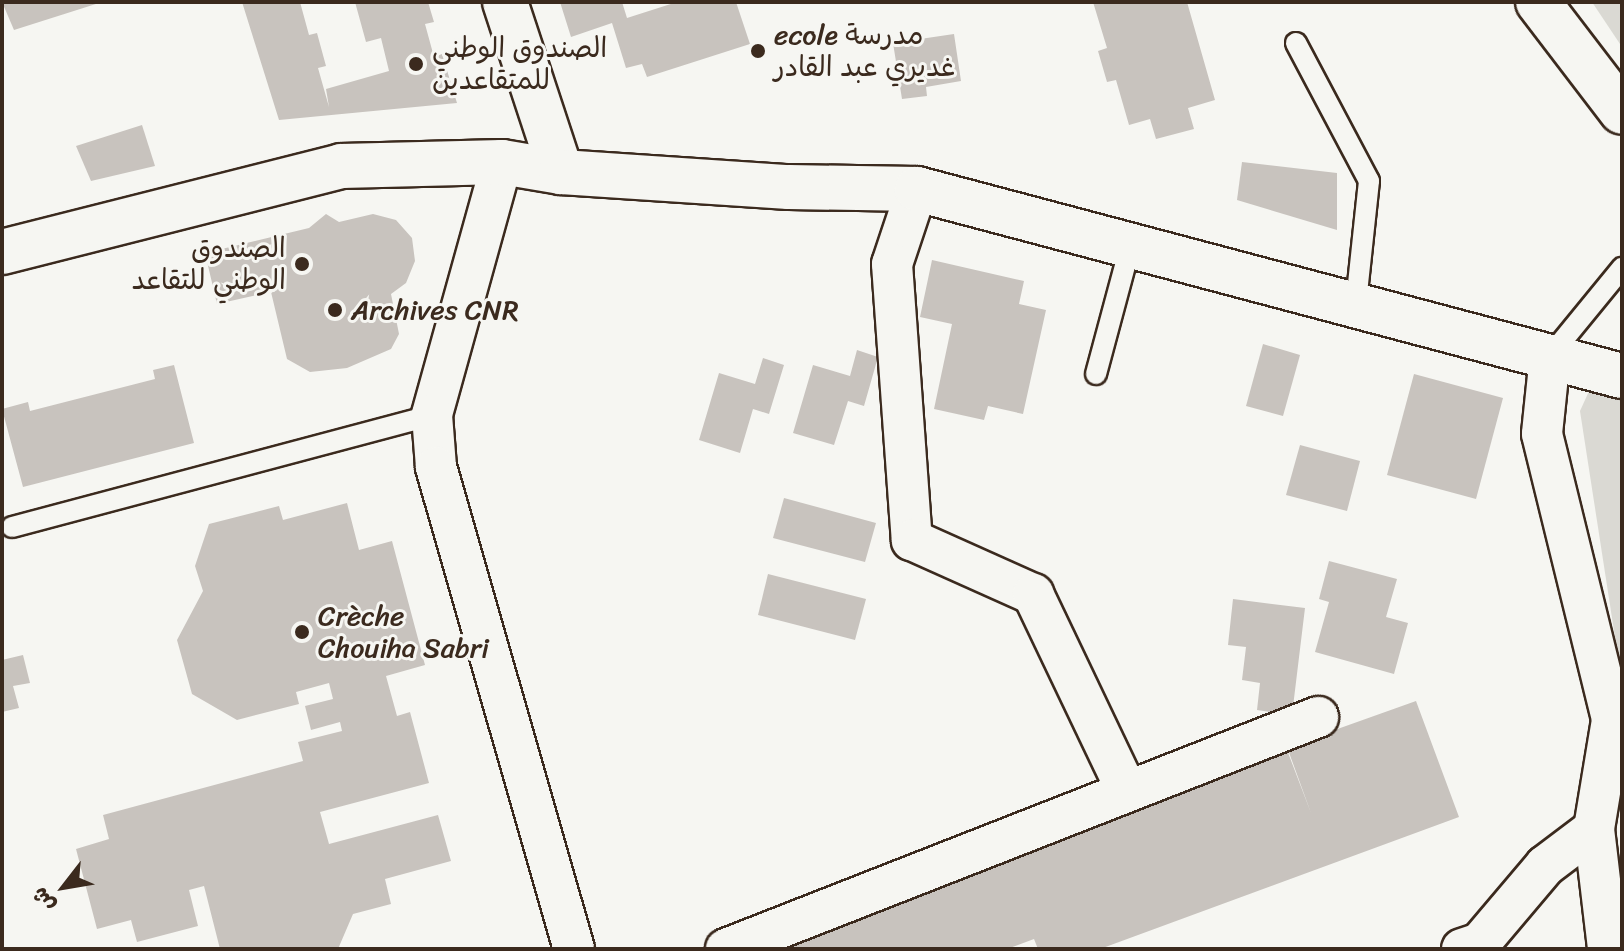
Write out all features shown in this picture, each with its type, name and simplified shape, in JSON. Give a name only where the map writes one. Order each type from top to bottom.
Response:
[{"type":"street","points":[[505,2],[561,172]]},
{"type":"street","points":[[1538,2],[1622,112]]},
{"type":"street","points":[[502,162],[432,415],[436,467],[574,949]]},
{"type":"street","points":[[2,252],[341,166],[502,162],[561,172],[789,187],[917,189],[1356,302],[1622,376]]},
{"type":"street","points":[[917,189],[892,264],[912,540],[1033,594],[1127,791]]},
{"type":"street","points":[[1550,356],[1542,434],[1617,720],[1594,829],[1608,949]]},
{"type":"street","points":[[726,949],[1318,717]]},
{"type":"street","points":[[1474,947],[1545,866],[1594,829]]},
{"type":"lane","points":[[1296,43],[1369,181],[1356,302]]},
{"type":"lane","points":[[1096,374],[1131,243]]},
{"type":"lane","points":[[1550,356],[1622,268]]},
{"type":"lane","points":[[12,527],[432,415]]},
{"type":"shaded area","points":[[1592,2],[1620,2],[1622,47]]},
{"type":"shaded area","points":[[1595,378],[1622,386],[1621,676],[1580,411]]},
{"type":"building","points":[[2,2],[99,2],[99,3],[14,30]]},
{"type":"building","points":[[242,2],[300,2],[309,35],[317,33],[326,66],[318,68],[329,107],[326,89],[389,71],[381,38],[366,42],[355,2],[428,2],[434,22],[425,24],[434,57],[442,54],[457,103],[279,120]]},
{"type":"building","points":[[560,2],[622,2],[627,18],[677,2],[736,2],[750,44],[647,77],[642,64],[626,68],[612,23],[571,37]]},
{"type":"building","points":[[1093,2],[1187,2],[1215,100],[1188,108],[1194,129],[1156,139],[1150,119],[1129,125],[1116,80],[1107,82],[1098,51],[1107,48]]},
{"type":"building","points":[[954,34],[961,81],[926,87],[927,96],[902,99],[893,43]]},
{"type":"building","points":[[142,125],[155,166],[91,181],[76,146]]},
{"type":"building","points":[[1242,162],[1337,173],[1337,230],[1237,200]]},
{"type":"building","points":[[326,214],[339,222],[373,214],[396,220],[412,238],[415,261],[406,283],[391,294],[399,334],[391,349],[347,368],[310,372],[287,359],[271,292],[217,304],[205,253],[309,228]]},
{"type":"building","points":[[932,260],[1024,281],[1019,304],[1046,310],[1023,414],[988,406],[984,420],[934,409],[952,324],[920,317]]},
{"type":"building","points":[[1263,344],[1300,355],[1283,416],[1246,406]]},
{"type":"building","points":[[857,350],[878,357],[864,406],[848,401],[834,445],[793,433],[813,365],[850,376]]},
{"type":"building","points":[[763,358],[784,365],[769,414],[753,409],[740,453],[699,440],[719,373],[755,384]]},
{"type":"building","points":[[174,365],[194,443],[23,487],[2,409],[28,402],[30,411],[155,379],[153,370]]},
{"type":"building","points":[[1414,374],[1503,398],[1476,499],[1387,475]]},
{"type":"building","points":[[1300,445],[1360,461],[1347,511],[1286,495]]},
{"type":"building","points":[[784,498],[876,523],[865,562],[773,538]]},
{"type":"building","points":[[347,503],[359,550],[392,541],[425,665],[386,676],[397,716],[410,712],[429,783],[320,812],[329,844],[438,815],[451,861],[385,879],[391,904],[353,914],[338,949],[220,949],[204,886],[189,890],[198,926],[137,942],[131,920],[97,929],[76,849],[109,839],[103,815],[303,761],[298,742],[342,731],[340,722],[311,730],[305,706],[333,699],[329,683],[296,692],[299,704],[237,720],[192,694],[177,640],[203,591],[195,566],[209,524],[279,506],[283,520]]},
{"type":"building","points":[[1329,561],[1397,579],[1386,617],[1408,623],[1394,674],[1315,652],[1329,602],[1319,599]]},
{"type":"building","points":[[768,574],[866,599],[855,640],[758,615]]},
{"type":"building","points":[[1233,599],[1305,608],[1292,715],[1257,710],[1260,683],[1242,680],[1246,647],[1228,645]]},
{"type":"building","points":[[23,655],[30,683],[13,686],[19,708],[2,712],[2,660]]},
{"type":"building","points":[[1416,701],[1459,817],[1100,949],[1038,949],[1034,939],[1007,949],[774,949],[1287,750],[1311,813],[1287,747]]},
{"type":"place","name":"ecole مدرسة غديري عبد القادر","points":[[758,51]]},
{"type":"place","name":"الصندوق الوطني للمتقاعدين","points":[[416,64]]},
{"type":"place","name":"الصندوق الوطني للتقاعد","points":[[302,264]]},
{"type":"place","name":"Archives CNR","points":[[335,310]]},
{"type":"place","name":"Crèche Chouiha Sabri","points":[[302,632]]}]
